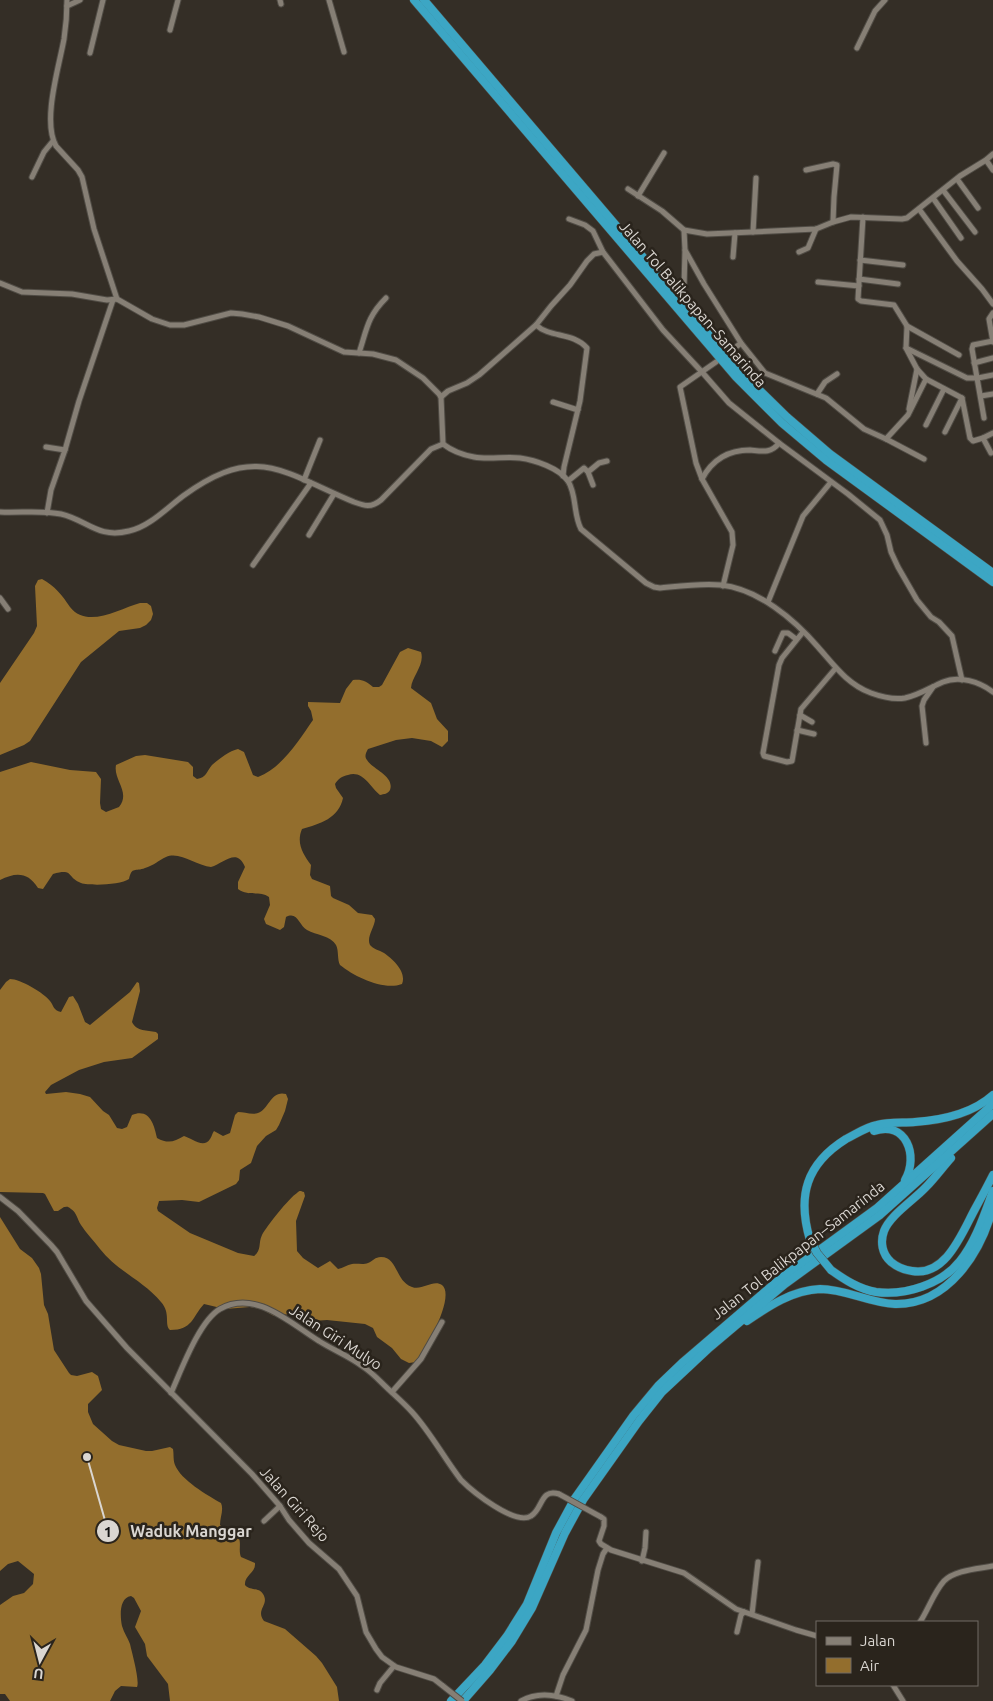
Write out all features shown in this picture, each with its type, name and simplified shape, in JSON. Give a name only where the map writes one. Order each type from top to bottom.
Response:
[{"type":"highway","name":"Jalan Tol Balikpapan–Samarinda","points":[[414,0],[736,377],[782,423],[826,460],[993,582]]},
{"type":"highway","name":"Jalan Tol Balikpapan–Samarinda","points":[[424,0],[742,372],[787,418],[830,454],[993,573]]},
{"type":"highway","points":[[993,1095],[976,1106],[949,1118],[877,1125],[860,1131],[834,1147],[816,1165],[805,1189],[804,1216],[813,1240],[833,1269],[846,1282],[876,1292],[908,1291],[938,1279],[960,1262],[975,1237],[993,1191]]},
{"type":"highway","name":"Jalan Tol Balikpapan–Samarinda","points":[[451,1701],[485,1665],[506,1636],[527,1604],[556,1533],[575,1498],[658,1386],[767,1289],[877,1208],[993,1104]]},
{"type":"highway","name":"Jalan Tol Balikpapan–Samarinda","points":[[462,1701],[490,1670],[532,1608],[565,1533],[583,1500],[662,1392],[708,1349],[785,1284],[880,1215],[993,1114]]},
{"type":"highway","points":[[813,1240],[808,1203],[810,1190],[821,1166],[836,1150],[848,1142],[878,1129],[898,1133],[908,1144],[912,1160],[908,1174],[901,1186]]},
{"type":"highway","points":[[970,1135],[926,1186],[890,1221],[884,1230],[882,1246],[884,1254],[900,1268],[918,1272],[932,1269],[942,1261],[956,1244],[993,1175]]},
{"type":"highway","points":[[833,1269],[861,1283],[877,1287],[893,1288],[907,1286],[936,1276],[955,1260],[963,1249],[993,1181]]},
{"type":"highway","points":[[708,1349],[761,1311],[808,1290],[831,1290],[876,1302],[895,1304],[929,1296],[943,1289],[965,1268],[973,1255],[993,1207]]},
{"type":"street","points":[[47,513],[51,490],[66,450],[79,401],[115,300],[94,229],[82,177],[53,141],[50,125],[66,26],[67,0]]},
{"type":"street","points":[[67,6],[80,0]]},
{"type":"street","points":[[90,53],[103,0]]},
{"type":"street","points":[[170,30],[178,0]]},
{"type":"street","points":[[329,0],[344,52]]},
{"type":"street","points":[[857,48],[875,11],[885,0]]},
{"type":"street","points":[[32,177],[44,152],[53,141]]},
{"type":"street","points":[[638,196],[664,154]]},
{"type":"street","points":[[628,189],[662,211],[684,230],[716,234],[816,229],[850,217],[907,218],[993,154]]},
{"type":"street","points":[[986,160],[993,170]]},
{"type":"street","points":[[806,170],[833,164],[837,165],[833,222]]},
{"type":"street","points":[[753,232],[756,178]]},
{"type":"street","points":[[957,179],[978,208]]},
{"type":"street","points":[[943,190],[975,232]]},
{"type":"street","points":[[933,198],[961,238]]},
{"type":"street","points":[[919,209],[993,304]]},
{"type":"street","points":[[863,217],[859,300],[892,304],[907,326],[959,355]]},
{"type":"street","points":[[569,219],[585,225],[592,231],[603,252],[663,330],[728,403],[880,520],[887,534],[898,567],[917,600],[931,617],[939,622],[952,636],[962,680]]},
{"type":"street","points":[[799,252],[808,248],[816,229]]},
{"type":"street","points":[[684,230],[684,288]]},
{"type":"street","points":[[733,257],[735,233]]},
{"type":"street","points":[[685,250],[741,342],[765,373],[830,401],[864,429],[924,459]]},
{"type":"street","points":[[441,397],[448,391],[467,383],[479,375],[536,325],[570,285],[587,261],[594,254],[603,252]]},
{"type":"street","points":[[860,260],[903,265]]},
{"type":"street","points":[[859,279],[898,284]]},
{"type":"street","points":[[818,282],[859,286]]},
{"type":"street","points":[[0,283],[22,292],[72,294],[115,300],[163,324],[174,326],[220,315],[242,314],[268,319],[288,326],[341,351],[382,355],[399,361],[430,384],[441,397],[442,444]]},
{"type":"street","points":[[360,353],[370,317],[386,298]]},
{"type":"street","points":[[984,418],[972,349],[973,345],[993,342],[989,319],[993,313]]},
{"type":"street","points":[[536,325],[544,332],[566,336],[581,342],[587,348],[578,410],[563,476]]},
{"type":"street","points":[[907,326],[906,348],[917,369],[926,379],[962,398]]},
{"type":"street","points":[[730,351],[741,342]]},
{"type":"street","points":[[906,348],[964,376],[978,378],[993,375]]},
{"type":"street","points":[[974,363],[993,358]]},
{"type":"street","points":[[716,362],[680,387],[695,458],[702,479],[732,532],[734,545],[723,586]]},
{"type":"street","points":[[908,415],[917,369]]},
{"type":"street","points":[[817,394],[825,382],[837,374]]},
{"type":"street","points":[[886,439],[908,415],[926,379]]},
{"type":"street","points":[[926,425],[944,389]]},
{"type":"street","points":[[981,396],[993,394]]},
{"type":"street","points":[[945,432],[962,398]]},
{"type":"street","points":[[962,398],[970,438],[973,441],[993,433]]},
{"type":"street","points":[[553,402],[578,410]]},
{"type":"street","points":[[983,438],[992,454]]},
{"type":"street","points":[[304,480],[320,440]]},
{"type":"street","points":[[702,479],[714,461],[724,455],[749,450],[765,452],[779,443]]},
{"type":"street","points":[[442,444],[455,451],[474,457],[522,458],[550,468],[568,481],[573,494],[580,529],[646,583],[660,588],[706,585],[723,586],[745,592],[768,602],[803,632],[848,680],[866,691],[887,698],[906,698],[948,680],[962,680],[977,683],[993,692]]},
{"type":"street","points":[[0,512],[62,514],[103,532],[128,531],[144,525],[205,482],[246,466],[268,467],[285,471],[365,506],[374,505],[431,449],[442,444]]},
{"type":"street","points":[[46,447],[66,450]]},
{"type":"street","points":[[588,472],[599,463],[607,461]]},
{"type":"street","points":[[568,481],[582,468],[585,468],[594,485]]},
{"type":"street","points":[[768,602],[803,516],[831,482]]},
{"type":"street","points":[[253,565],[311,483]]},
{"type":"street","points":[[309,535],[334,494]]},
{"type":"street","points":[[0,598],[8,609]]},
{"type":"street","points":[[803,632],[780,662],[764,755],[787,762],[792,761],[802,708],[835,668]]},
{"type":"street","points":[[775,651],[783,633],[788,633],[796,639]]},
{"type":"street","points":[[926,743],[922,704],[934,687]]},
{"type":"street","points":[[800,714],[812,722]]},
{"type":"street","points":[[797,730],[814,734]]},
{"type":"street","name":"Jalan Giri Rejo","points":[[0,1197],[18,1211],[51,1245],[94,1312],[170,1393],[252,1474],[309,1543],[332,1561],[344,1575],[358,1600],[370,1639],[382,1657],[405,1671],[434,1679],[462,1701]]},
{"type":"street","name":"Jalan Giri Mulyo","points":[[170,1393],[204,1327],[214,1314],[232,1304],[247,1304],[266,1308],[284,1317],[320,1342],[360,1364],[392,1392],[418,1420],[469,1489],[512,1516],[526,1518],[533,1514],[546,1495],[558,1494],[604,1519],[599,1541],[607,1548]]},
{"type":"street","points":[[392,1392],[421,1359],[442,1322]]},
{"type":"street","points":[[264,1521],[280,1506]]},
{"type":"street","points":[[642,1561],[646,1532]]},
{"type":"street","points":[[556,1696],[563,1675],[586,1630],[598,1570],[607,1548],[642,1561],[669,1567],[684,1573],[729,1605],[744,1612],[816,1636]]},
{"type":"street","points":[[752,1614],[758,1562]]},
{"type":"street","points":[[921,1621],[946,1579],[967,1571],[993,1566]]},
{"type":"street","points":[[737,1632],[741,1615],[744,1612]]},
{"type":"street","points":[[377,1690],[380,1683],[394,1666]]},
{"type":"street","points":[[894,1686],[903,1701]]},
{"type":"street","points":[[520,1701],[536,1695],[556,1696],[572,1701]]},
{"type":"water","points":[[42,579],[61,595],[70,607],[77,613],[85,616],[104,616],[140,603],[147,603],[151,606],[153,614],[151,620],[146,625],[140,628],[119,631],[81,662],[30,741],[0,755],[0,683],[37,626],[35,586],[38,580]]},
{"type":"water","points":[[408,648],[421,652],[422,657],[411,688],[431,703],[437,719],[448,731],[448,741],[442,747],[431,741],[412,738],[396,740],[368,749],[366,759],[386,777],[391,785],[390,790],[386,794],[380,795],[362,777],[353,774],[346,775],[335,784],[343,798],[337,811],[328,819],[302,829],[300,834],[300,844],[311,865],[310,875],[312,879],[330,886],[333,898],[349,905],[358,913],[372,915],[375,919],[369,939],[370,945],[395,962],[403,975],[402,984],[387,986],[370,982],[346,970],[340,965],[337,947],[334,942],[307,930],[296,917],[286,917],[284,927],[280,930],[266,924],[264,919],[270,905],[269,897],[262,894],[246,893],[238,889],[238,882],[245,867],[238,858],[230,858],[211,867],[183,857],[166,857],[148,867],[134,870],[129,879],[119,883],[81,883],[64,872],[53,874],[43,889],[38,888],[26,876],[16,875],[0,880],[0,772],[31,762],[70,770],[96,772],[101,779],[101,809],[106,812],[119,807],[122,802],[123,791],[117,776],[116,765],[136,756],[145,755],[188,762],[193,767],[193,776],[197,779],[204,776],[212,765],[221,758],[238,749],[244,752],[253,775],[258,777],[267,773],[282,760],[313,720],[308,702],[340,703],[346,689],[353,680],[361,680],[373,687],[379,687],[382,685],[400,652]]},
{"type":"water","points":[[10,979],[20,981],[37,991],[50,1001],[55,1009],[61,1012],[69,997],[73,996],[85,1022],[90,1025],[130,992],[137,982],[139,983],[140,991],[132,1022],[139,1029],[156,1032],[158,1039],[132,1058],[104,1062],[79,1070],[51,1085],[45,1092],[46,1094],[66,1092],[90,1097],[109,1115],[117,1128],[127,1127],[132,1115],[138,1113],[150,1119],[157,1138],[161,1140],[171,1142],[184,1136],[204,1143],[210,1139],[214,1131],[223,1136],[230,1133],[235,1115],[238,1112],[258,1113],[265,1108],[273,1097],[286,1094],[288,1099],[279,1125],[276,1130],[266,1136],[257,1146],[251,1163],[240,1170],[239,1180],[236,1184],[199,1202],[182,1200],[159,1201],[158,1211],[190,1233],[238,1253],[254,1256],[259,1249],[262,1235],[273,1219],[293,1196],[299,1191],[304,1192],[305,1196],[296,1221],[297,1251],[303,1258],[318,1268],[330,1261],[338,1269],[352,1264],[366,1264],[379,1257],[387,1258],[394,1265],[402,1280],[412,1287],[420,1288],[435,1283],[442,1285],[445,1291],[445,1300],[438,1324],[416,1362],[409,1363],[401,1359],[392,1348],[377,1337],[373,1328],[365,1324],[327,1320],[313,1321],[295,1315],[280,1314],[274,1316],[261,1309],[250,1307],[225,1309],[204,1304],[188,1325],[183,1328],[170,1330],[167,1325],[166,1310],[161,1302],[147,1288],[107,1257],[83,1228],[76,1214],[69,1207],[54,1211],[43,1193],[0,1192],[0,990]]},
{"type":"water","points":[[0,1217],[20,1249],[32,1258],[39,1268],[44,1305],[48,1314],[54,1350],[71,1375],[77,1376],[92,1372],[98,1376],[102,1390],[88,1404],[88,1412],[93,1424],[119,1445],[146,1451],[170,1447],[173,1449],[174,1461],[178,1471],[195,1487],[221,1503],[220,1525],[238,1537],[241,1557],[255,1563],[254,1569],[246,1579],[245,1585],[259,1590],[263,1594],[265,1601],[261,1613],[264,1621],[285,1629],[316,1656],[337,1687],[339,1701],[170,1701],[168,1684],[147,1656],[145,1644],[135,1627],[141,1611],[131,1596],[127,1597],[122,1604],[121,1617],[122,1626],[130,1644],[134,1660],[137,1687],[121,1686],[115,1691],[110,1701],[10,1701],[5,1694],[0,1694],[0,1605],[13,1596],[24,1593],[33,1584],[34,1574],[18,1561],[8,1564],[0,1571]]},
{"type":"place","name":"Waduk Manggar","points":[[87,1457]]}]
